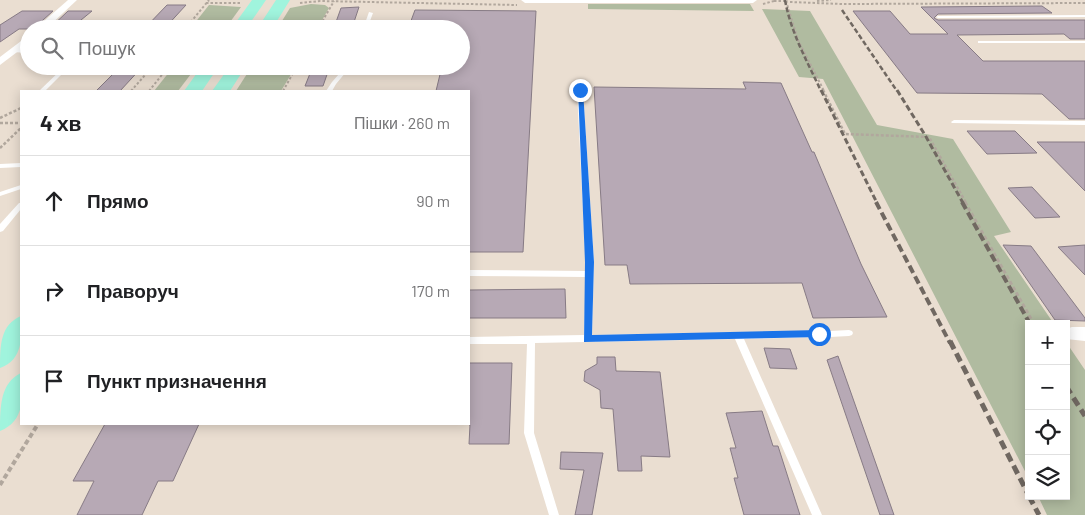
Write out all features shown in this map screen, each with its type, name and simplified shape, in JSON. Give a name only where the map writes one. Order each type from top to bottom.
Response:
[{"type":"main road","points":[[270,20],[283,0]]},
{"type":"main road","points":[[243,20],[252,2]]},
{"type":"main road","points":[[193,90],[204,75]]},
{"type":"main road","points":[[222,90],[232,75]]},
{"type":"main road","points":[[0,417],[20,387]]},
{"type":"street","points":[[50,20],[73,0]]},
{"type":"street","points":[[525,0],[753,0]]},
{"type":"street","points":[[0,62],[20,45]]},
{"type":"lane","points":[[368,20],[371,13]]},
{"type":"lane","points":[[938,17],[1085,16]]},
{"type":"lane","points":[[980,42],[1085,42]]},
{"type":"lane","points":[[14,50],[20,50]]},
{"type":"lane","points":[[43,90],[59,75]]},
{"type":"lane","points":[[330,90],[341,75]]},
{"type":"lane","points":[[580,90],[589,274],[588,339]]},
{"type":"lane","points":[[954,122],[1085,123]]},
{"type":"lane","points":[[0,166],[20,166]]},
{"type":"lane","points":[[0,194],[20,186]]},
{"type":"lane","points":[[0,229],[20,206]]},
{"type":"lane","points":[[470,274],[589,274]]},
{"type":"lane","points":[[830,334],[849,333]]},
{"type":"lane","points":[[470,340],[819,334]]},
{"type":"lane","points":[[738,336],[817,515]]},
{"type":"lane","points":[[531,340],[528,433],[554,515]]},
{"type":"path","points":[[192,20],[209,0]]},
{"type":"path","points":[[323,20],[334,0]]},
{"type":"path","points":[[753,0],[842,4],[1085,4]]},
{"type":"path","points":[[805,2],[831,0]]},
{"type":"path","points":[[786,1],[798,40],[845,134],[929,137],[1032,320]]},
{"type":"path","points":[[206,3],[252,2]]},
{"type":"path","points":[[132,90],[145,75]]},
{"type":"path","points":[[150,90],[162,75]]},
{"type":"path","points":[[284,90],[292,75]]},
{"type":"path","points":[[0,118],[20,108]]},
{"type":"path","points":[[0,123],[20,123]]},
{"type":"path","points":[[0,148],[20,129]]},
{"type":"path","points":[[0,485],[37,425]]},
{"type":"green space","points":[[311,4],[325,5],[329,8],[322,20],[283,20],[290,8]]},
{"type":"green space","points":[[588,4],[750,4],[754,11],[588,9]]},
{"type":"green space","points":[[209,5],[241,7],[232,20],[197,20]]},
{"type":"green space","points":[[762,9],[810,11],[877,125],[953,139],[1011,232],[994,236],[1051,320],[1025,320],[1025,471],[823,79],[799,77]]},
{"type":"green space","points":[[167,75],[190,75],[179,90],[155,90]]},
{"type":"green space","points":[[246,75],[291,75],[282,90],[237,90]]},
{"type":"green space","points":[[1070,348],[1085,370],[1085,515],[1047,515],[1040,500],[1070,500]]},
{"type":"building","points":[[167,5],[186,5],[172,20],[153,20]]},
{"type":"building","points":[[1042,6],[1052,13],[938,14],[934,18],[938,20],[1085,20],[1085,39],[1070,39],[1064,34],[957,35],[983,61],[1085,61],[1085,119],[1069,119],[1042,94],[917,93],[853,11],[890,11],[910,34],[948,34],[921,7]]},
{"type":"building","points":[[359,7],[355,20],[337,20],[341,8]]},
{"type":"building","points":[[415,10],[536,11],[523,252],[470,252],[470,90],[436,90],[440,75],[470,75],[470,20],[411,20]]},
{"type":"building","points":[[22,11],[53,11],[43,20],[20,20],[20,29],[0,42],[0,25]]},
{"type":"building","points":[[68,11],[92,11],[81,20],[58,20]]},
{"type":"building","points":[[112,75],[135,75],[121,90],[97,90]]},
{"type":"building","points":[[309,75],[327,75],[323,86],[305,86]]},
{"type":"building","points":[[743,82],[781,83],[812,152],[814,152],[861,264],[887,317],[813,318],[802,283],[630,284],[627,265],[605,265],[594,87],[746,89]]},
{"type":"building","points":[[967,131],[1015,131],[1037,153],[987,154]]},
{"type":"building","points":[[1037,142],[1085,142],[1085,191]]},
{"type":"building","points":[[1032,187],[1060,217],[1035,218],[1008,188]]},
{"type":"building","points":[[1003,245],[1031,246],[1085,318],[1085,321],[1055,320]]},
{"type":"building","points":[[1085,245],[1085,275],[1058,247]]},
{"type":"building","points":[[565,289],[566,318],[470,318],[470,290]]},
{"type":"building","points":[[764,348],[790,349],[797,369],[770,368]]},
{"type":"building","points":[[838,356],[894,515],[880,515],[827,360]]},
{"type":"building","points":[[597,357],[615,357],[616,371],[660,372],[670,457],[641,456],[642,471],[618,471],[613,409],[601,408],[600,390],[584,381],[585,371],[597,364]]},
{"type":"building","points":[[470,363],[512,363],[509,444],[469,444]]},
{"type":"building","points":[[762,411],[773,446],[778,446],[800,515],[744,515],[734,478],[738,478],[730,448],[736,448],[726,413]]},
{"type":"building","points":[[104,425],[199,425],[173,481],[158,481],[142,515],[77,515],[94,481],[73,481]]},
{"type":"building","points":[[561,452],[603,453],[592,515],[575,515],[584,470],[560,469]]},
{"type":"railway","points":[[785,0],[795,35],[821,91]]},
{"type":"railway","points":[[842,10],[897,91]]},
{"type":"railway","points":[[821,90],[877,203]]},
{"type":"railway","points":[[897,90],[963,203]]},
{"type":"railway","points":[[876,202],[950,343]]},
{"type":"railway","points":[[962,202],[1028,320]]},
{"type":"railway","points":[[950,341],[1039,515]]},
{"type":"railway","points":[[1070,392],[1085,416]]},
{"type":"route","points":[[580,90],[590,262],[588,339],[819,334]]}]
